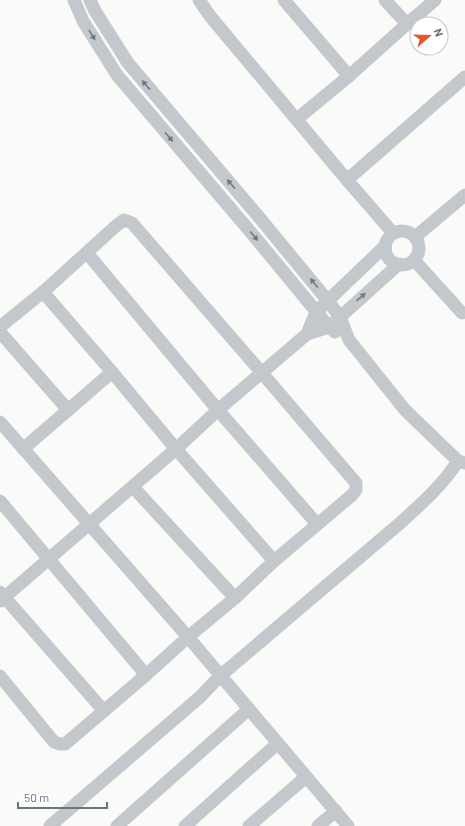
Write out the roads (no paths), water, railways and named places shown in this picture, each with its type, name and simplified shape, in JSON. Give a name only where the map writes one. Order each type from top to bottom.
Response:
[{"type":"street","points":[[74,0],[83,21],[117,75],[254,236],[328,327],[349,340]]},
{"type":"street","points":[[50,826],[200,697],[220,676],[418,506],[462,462],[406,410],[349,340],[340,317],[328,301],[128,63],[95,12],[90,0]]},
{"type":"street","points":[[199,0],[210,16],[393,233]]},
{"type":"street","points":[[284,0],[349,76]]},
{"type":"street","points":[[385,0],[407,24]]},
{"type":"street","points":[[296,119],[349,76],[435,0]]},
{"type":"street","points":[[117,75],[128,63]]},
{"type":"street","points":[[347,180],[465,77]]},
{"type":"street","points":[[415,237],[465,195]]},
{"type":"street","points":[[0,327],[43,292],[117,225],[124,220],[132,223],[356,483],[356,490],[352,495],[274,561],[146,675],[64,744],[56,743],[0,676]]},
{"type":"street","points":[[307,334],[316,312],[385,246],[393,233],[401,231],[409,232],[415,237],[419,245],[418,253],[414,260],[407,264],[399,264],[392,261],[386,254],[385,246]]},
{"type":"street","points":[[87,253],[218,410],[317,524]]},
{"type":"street","points":[[414,260],[464,313]]},
{"type":"street","points":[[104,711],[1,597],[49,559],[133,487],[218,410],[307,334],[328,327],[399,264]]},
{"type":"street","points":[[43,292],[176,449],[274,561]]},
{"type":"street","points":[[0,332],[68,410]]},
{"type":"street","points":[[23,448],[112,372]]},
{"type":"street","points":[[0,422],[188,637],[348,826]]},
{"type":"street","points":[[133,487],[234,598]]},
{"type":"street","points":[[0,501],[146,675]]},
{"type":"street","points":[[117,826],[249,709]]},
{"type":"street","points":[[185,826],[278,743]]},
{"type":"street","points":[[249,826],[306,777]]},
{"type":"street","points":[[318,826],[336,811]]}]
